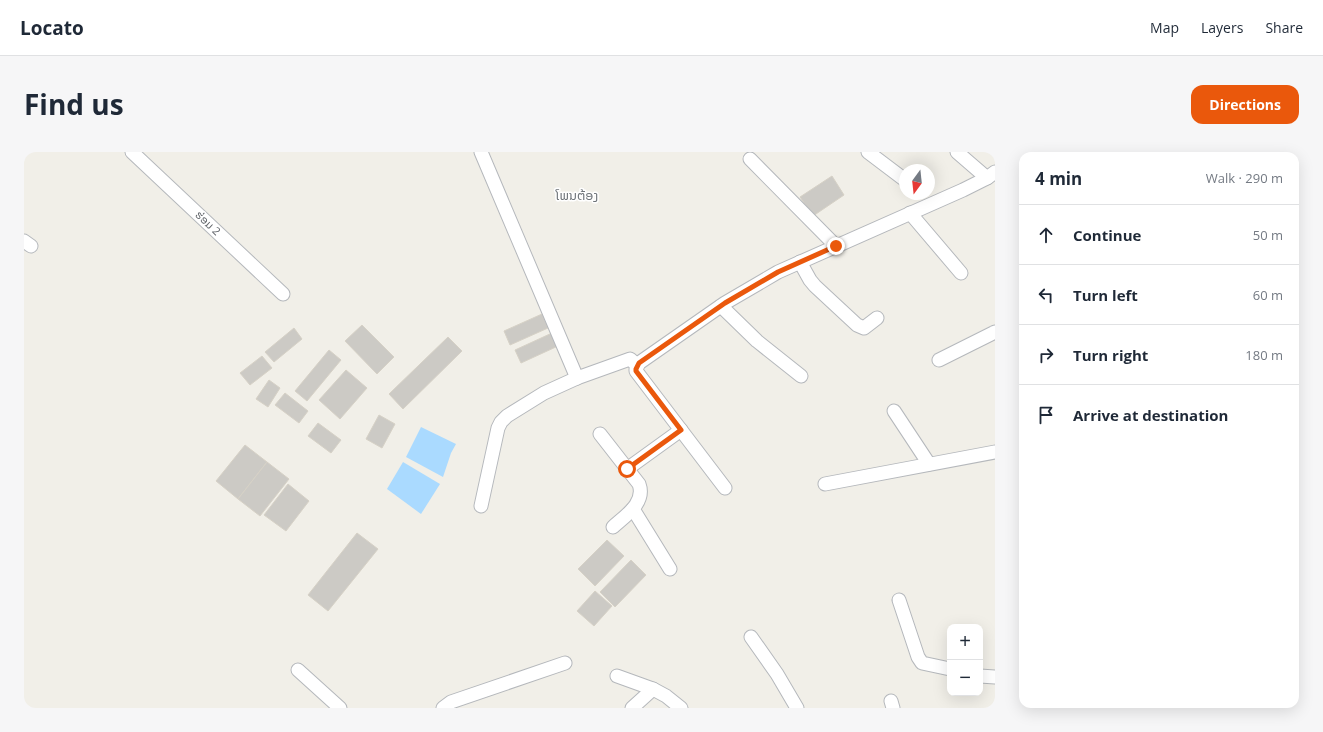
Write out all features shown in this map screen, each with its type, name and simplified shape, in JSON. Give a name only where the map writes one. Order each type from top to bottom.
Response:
[{"type":"street","name":"ຮ່ອມ 2","points":[[132,152],[283,294]]},
{"type":"street","points":[[480,152],[577,378]]},
{"type":"street","points":[[868,152],[899,175]]},
{"type":"street","points":[[725,488],[636,371],[637,365],[721,306],[778,272],[935,203],[991,175],[957,152]]},
{"type":"street","points":[[750,159],[836,246]]},
{"type":"street","points":[[931,200],[935,203]]},
{"type":"street","points":[[910,213],[961,273]]},
{"type":"street","points":[[800,262],[810,280],[857,325],[864,328],[877,318]]},
{"type":"street","points":[[721,306],[757,341],[801,376]]},
{"type":"street","points":[[939,360],[995,332]]},
{"type":"street","points":[[481,506],[496,436],[501,422],[507,416],[544,393],[577,378],[630,359],[637,365]]},
{"type":"street","points":[[894,411],[929,464]]},
{"type":"street","points":[[627,469],[681,430]]},
{"type":"street","points":[[600,434],[639,484],[641,490],[638,503],[613,527]]},
{"type":"street","points":[[825,484],[995,452]]},
{"type":"street","points":[[633,509],[670,570]]},
{"type":"street","points":[[899,600],[918,657],[922,662],[947,668]]},
{"type":"street","points":[[751,637],[777,674],[797,708]]},
{"type":"street","points":[[443,708],[451,702],[565,663]]},
{"type":"street","points":[[298,670],[340,708]]},
{"type":"street","points":[[617,676],[653,689],[666,696],[681,708]]},
{"type":"street","points":[[983,676],[995,677]]},
{"type":"street","points":[[632,708],[653,689]]},
{"type":"water","points":[[421,427],[456,444],[451,453],[443,477],[406,457]]},
{"type":"water","points":[[403,462],[440,484],[421,514],[387,489]]},
{"type":"building","points":[[832,176],[844,195],[813,216],[800,197]]},
{"type":"building","points":[[542,314],[548,328],[510,345],[504,331]]},
{"type":"building","points":[[362,325],[394,357],[377,374],[345,341]]},
{"type":"building","points":[[294,328],[302,339],[274,362],[265,352]]},
{"type":"building","points":[[552,333],[558,346],[521,363],[515,350]]},
{"type":"building","points":[[448,337],[462,351],[403,409],[389,394]]},
{"type":"building","points":[[329,350],[341,360],[307,401],[295,391]]},
{"type":"building","points":[[262,356],[272,368],[250,385],[240,373]]},
{"type":"building","points":[[346,370],[367,388],[340,419],[319,400]]},
{"type":"building","points":[[269,380],[280,388],[268,407],[256,399]]},
{"type":"building","points":[[285,393],[308,411],[299,423],[275,405]]},
{"type":"building","points":[[379,415],[395,424],[382,448],[366,439]]},
{"type":"building","points":[[318,423],[341,440],[331,453],[308,436]]},
{"type":"building","points":[[245,445],[267,462],[238,499],[216,481]]},
{"type":"building","points":[[267,462],[289,479],[260,516],[238,499]]},
{"type":"building","points":[[288,484],[309,501],[286,531],[264,515]]},
{"type":"building","points":[[357,533],[378,549],[328,611],[308,595]]},
{"type":"building","points":[[607,540],[624,556],[595,586],[578,569]]},
{"type":"building","points":[[631,560],[646,575],[615,607],[600,592]]},
{"type":"building","points":[[595,591],[612,606],[594,626],[577,611]]},
{"type":"district","name":"ໂພນຕ້ອງ","points":[[577,195]]},
{"type":"route","points":[[627,469],[681,430],[636,371],[637,365],[725,303],[778,272],[836,246]]}]
